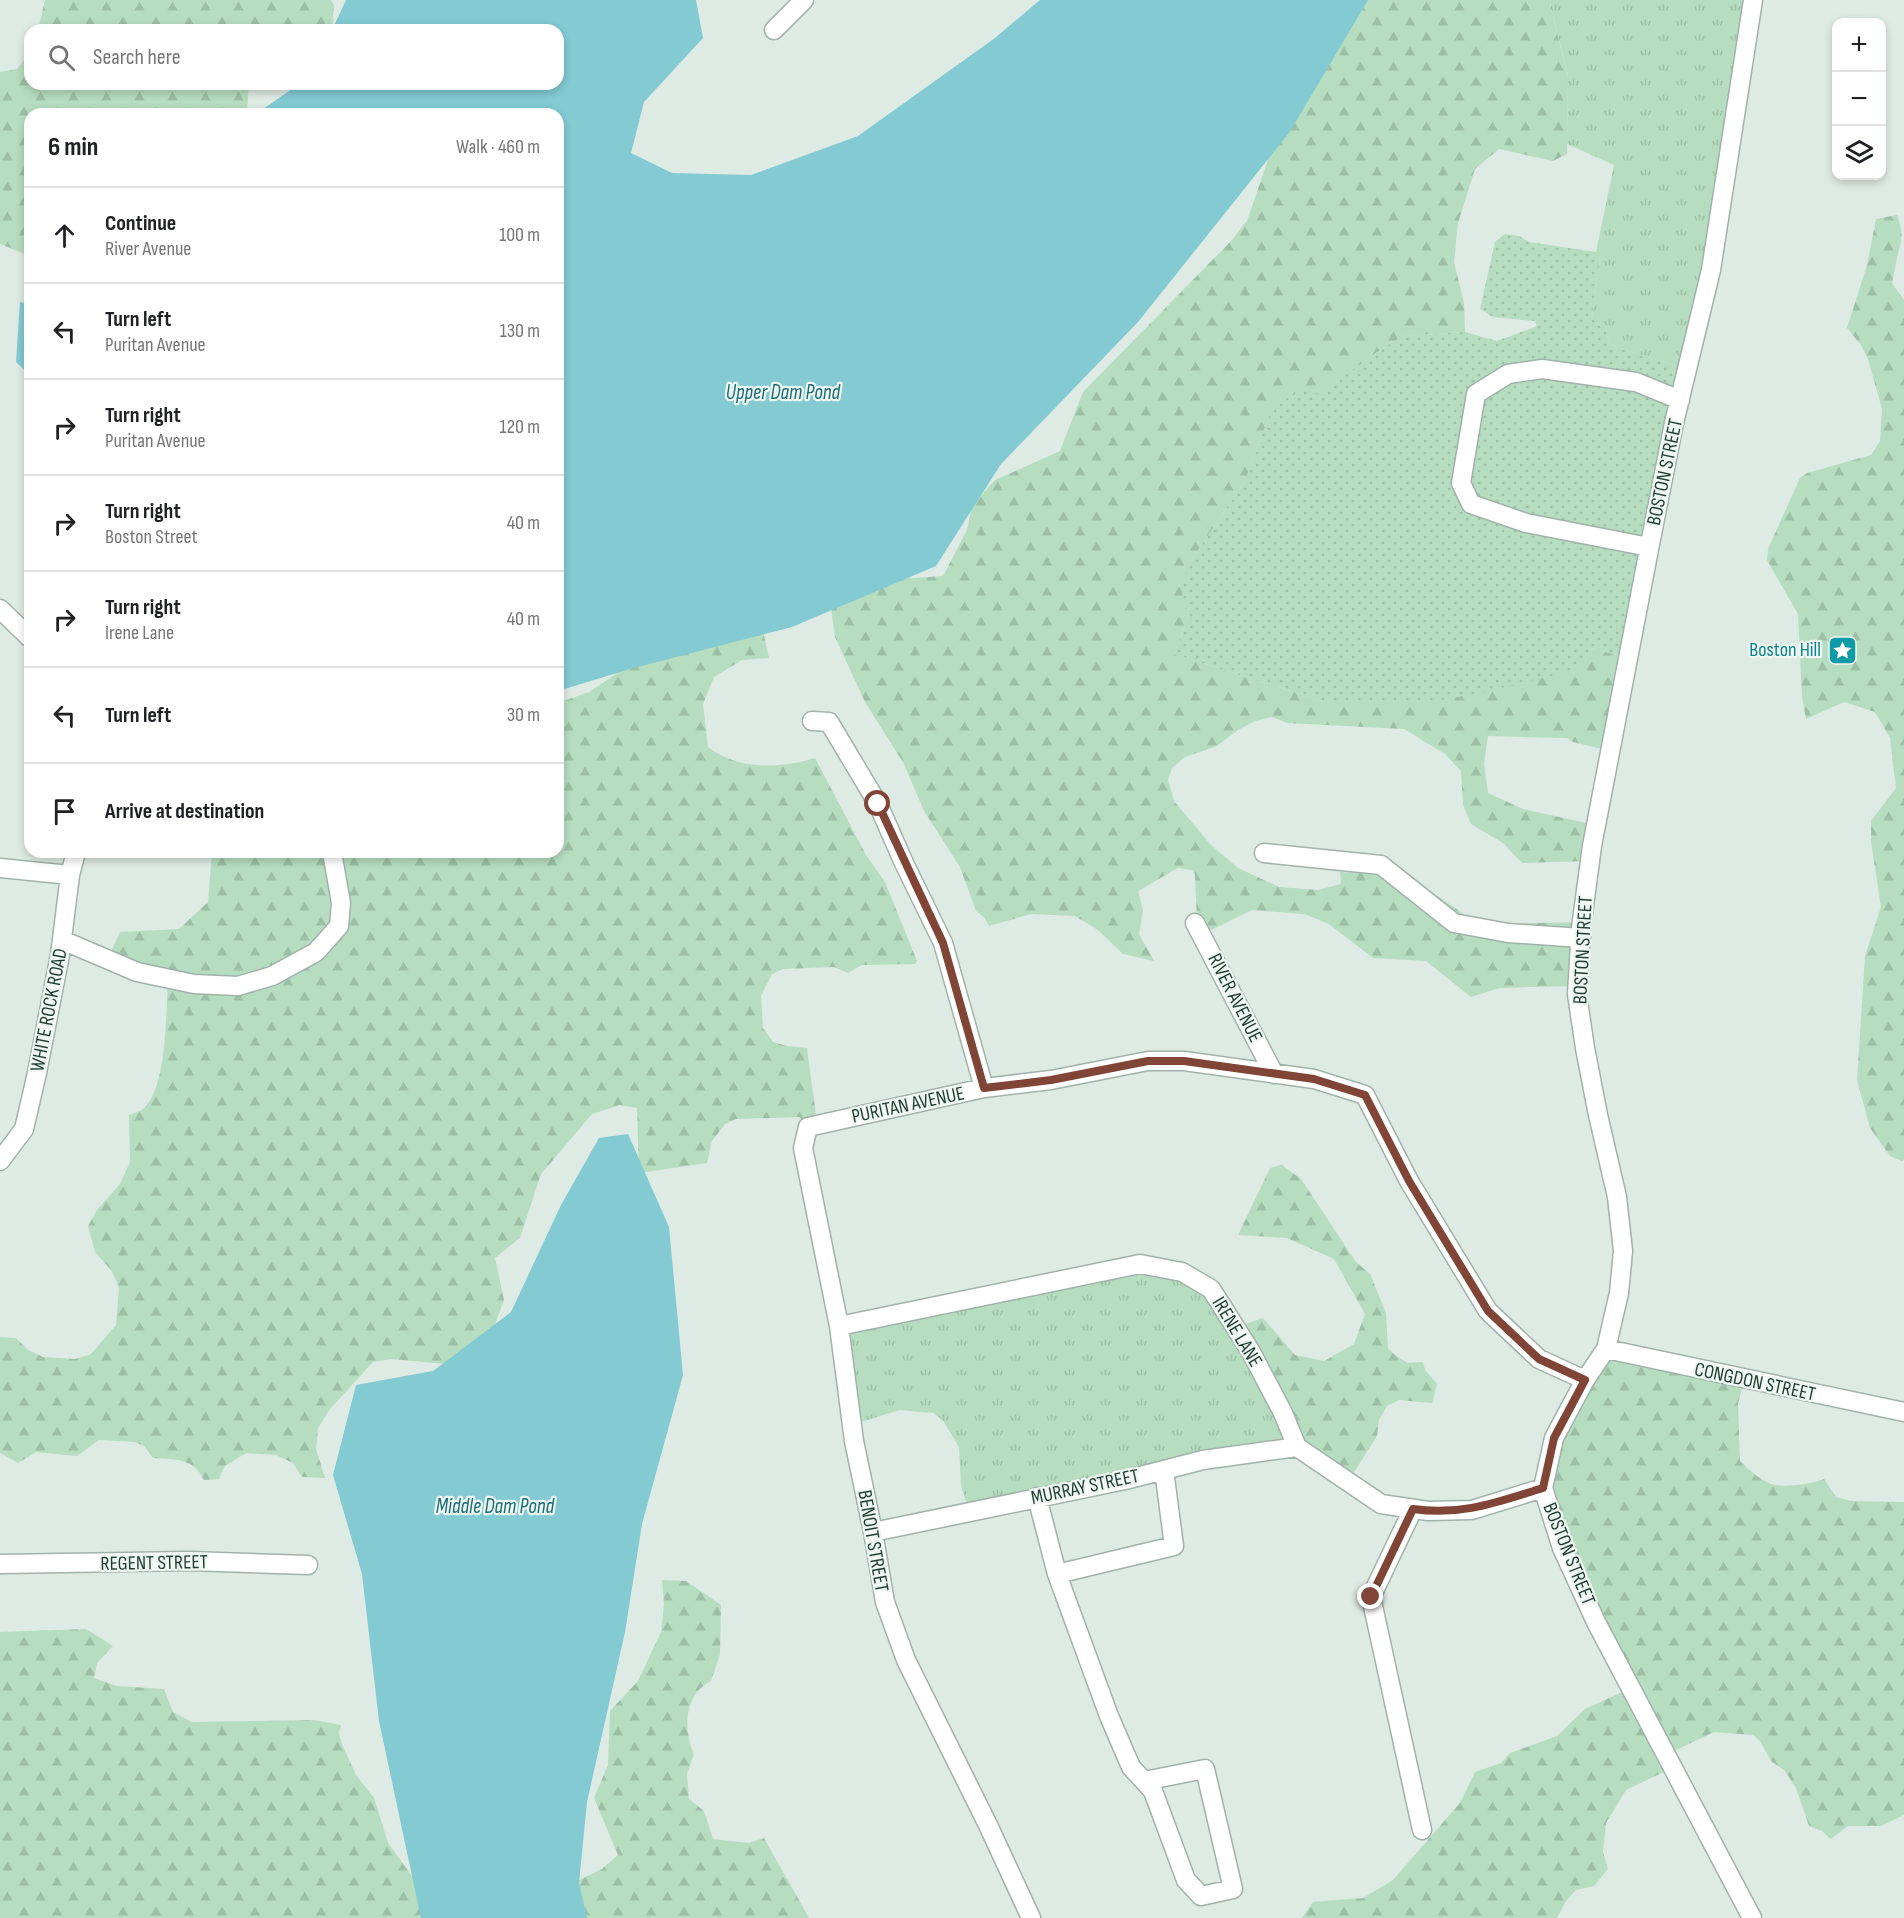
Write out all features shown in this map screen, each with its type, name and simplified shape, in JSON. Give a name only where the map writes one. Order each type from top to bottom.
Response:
[{"type":"street","points":[[774,30],[804,0]]},
{"type":"street","name":"BOSTON STREET","points":[[1752,1918],[1596,1622],[1562,1548],[1543,1488],[1554,1438],[1585,1380],[1606,1349],[1619,1293],[1623,1251],[1617,1197],[1596,1104],[1577,994],[1581,938],[1592,846],[1649,547],[1680,400],[1711,270],[1753,0]]},
{"type":"street","points":[[1649,547],[1526,523],[1471,504],[1461,483],[1476,394],[1508,374],[1542,369],[1636,382],[1680,400]]},
{"type":"street","points":[[0,609],[24,632]]},
{"type":"street","points":[[812,721],[829,722],[878,804],[943,943],[984,1088]]},
{"type":"street","points":[[1264,854],[1381,866],[1454,923],[1508,933],[1581,938]]},
{"type":"street","name":"WHITE ROCK ROAD","points":[[0,1161],[24,1129],[62,940],[70,875],[74,858]]},
{"type":"street","points":[[62,940],[136,972],[194,984],[238,986],[272,976],[316,952],[339,926],[341,903],[333,858]]},
{"type":"street","points":[[0,868],[70,875]]},
{"type":"street","name":"RIVER AVENUE","points":[[1196,923],[1274,1074]]},
{"type":"street","name":"PURITAN AVENUE","points":[[804,1137],[808,1127],[984,1088],[1051,1080],[1148,1061],[1184,1061],[1314,1079],[1365,1095],[1409,1181],[1488,1311],[1539,1359],[1585,1380]]},
{"type":"street","name":"BENOIT STREET","points":[[804,1137],[802,1148],[839,1326],[854,1441],[885,1602],[906,1660],[988,1825],[1031,1918]]},
{"type":"street","name":"IRENE LANE","points":[[839,1326],[1140,1264],[1182,1272],[1211,1289],[1251,1352],[1283,1413],[1297,1447]]},
{"type":"street","name":"CONGDON STREET","points":[[1606,1349],[1904,1412]]},
{"type":"street","points":[[1297,1447],[1380,1504],[1428,1511],[1472,1510],[1543,1488]]},
{"type":"street","name":"MURRAY STREET","points":[[873,1532],[1203,1461],[1297,1447]]},
{"type":"street","points":[[1057,1574],[1174,1546],[1164,1470]]},
{"type":"street","points":[[1037,1497],[1057,1574],[1109,1716],[1131,1767],[1154,1791],[1186,1880],[1201,1896],[1233,1889],[1205,1768],[1144,1780]]},
{"type":"street","points":[[1413,1509],[1371,1597],[1422,1830]]},
{"type":"street","name":"REGENT STREET","points":[[0,1564],[190,1561],[308,1565]]},
{"type":"green space","points":[[45,0],[331,0],[334,5],[332,24],[39,24]]},
{"type":"green space","points":[[1365,0],[1549,0],[1568,77],[1567,154],[1553,161],[1499,149],[1475,169],[1458,223],[1454,262],[1464,303],[1465,332],[1403,336],[1319,395],[1269,417],[1245,481],[1192,559],[1184,606],[1189,615],[1174,654],[1329,703],[1592,648],[1627,658],[1610,751],[1573,742],[1567,738],[1488,736],[1484,764],[1488,793],[1523,809],[1595,825],[1588,861],[1522,863],[1503,843],[1471,824],[1463,805],[1461,771],[1445,754],[1404,729],[1287,723],[1272,717],[1255,721],[1238,730],[1217,746],[1185,757],[1172,768],[1168,780],[1174,801],[1211,845],[1238,868],[1279,887],[1318,890],[1341,884],[1340,872],[1397,876],[1439,897],[1474,921],[1490,924],[1583,922],[1577,986],[1499,988],[1471,997],[1426,961],[1373,958],[1329,924],[1304,914],[1252,910],[1205,933],[1197,922],[1195,875],[1192,870],[1178,868],[1138,891],[1143,911],[1139,934],[1154,961],[1123,954],[1098,930],[1075,916],[1031,914],[989,926],[984,917],[976,911],[960,867],[924,811],[904,764],[865,702],[835,637],[830,600],[868,581],[943,576],[967,530],[972,505],[995,480],[1060,451],[1083,392],[1231,241],[1247,221],[1271,151]]},
{"type":"green space","points":[[1549,0],[1754,0],[1685,369],[1610,345],[1606,331],[1592,318],[1600,259],[1596,252],[1614,165],[1567,144],[1568,76]]},
{"type":"green space","points":[[24,60],[24,90],[249,90],[247,108],[24,108],[24,254],[0,244],[0,72],[17,69]]},
{"type":"green space","points":[[1897,215],[1902,237],[1892,283],[1904,300],[1904,1159],[1902,1161],[1890,1156],[1870,1128],[1857,1080],[1865,956],[1881,907],[1871,842],[1871,821],[1896,788],[1890,738],[1875,712],[1844,702],[1806,719],[1802,696],[1798,614],[1767,560],[1768,549],[1800,478],[1807,473],[1871,455],[1880,441],[1882,409],[1868,359],[1861,345],[1847,328],[1867,265],[1876,219]]},
{"type":"green space","points":[[1505,234],[1519,236],[1529,242],[1596,252],[1600,259],[1592,318],[1606,331],[1610,345],[1685,369],[1627,658],[1592,648],[1575,670],[1477,694],[1433,701],[1329,703],[1174,654],[1189,615],[1184,606],[1181,586],[1192,559],[1245,481],[1269,417],[1284,400],[1303,389],[1319,394],[1403,336],[1465,332],[1497,341],[1537,326],[1535,321],[1493,317],[1480,309],[1495,242]]},
{"type":"green space","points":[[762,626],[769,658],[742,660],[714,677],[703,704],[708,747],[732,760],[760,765],[788,764],[815,758],[866,855],[885,882],[917,961],[915,964],[862,965],[848,973],[834,967],[783,969],[772,974],[761,996],[763,1028],[773,1042],[807,1048],[817,1123],[807,1123],[799,1117],[736,1119],[725,1124],[712,1141],[707,1163],[639,1173],[637,1108],[620,1105],[592,1114],[541,1174],[520,1238],[495,1258],[504,1300],[481,1362],[457,1365],[391,1359],[373,1362],[330,1409],[318,1428],[316,1449],[325,1478],[302,1477],[293,1463],[276,1455],[246,1453],[225,1466],[219,1479],[204,1480],[189,1463],[153,1458],[144,1446],[135,1442],[99,1440],[77,1456],[36,1452],[18,1463],[0,1453],[0,1337],[16,1338],[28,1350],[43,1357],[75,1359],[91,1354],[116,1325],[119,1288],[112,1271],[95,1252],[88,1226],[97,1210],[120,1184],[130,1162],[129,1115],[145,1107],[158,1082],[166,1028],[168,980],[109,956],[120,932],[179,929],[208,902],[212,858],[564,858],[564,701],[589,692],[652,650]]},
{"type":"green space","points":[[1282,1165],[1301,1179],[1356,1262],[1370,1274],[1386,1313],[1388,1348],[1408,1363],[1423,1362],[1425,1370],[1437,1384],[1432,1403],[1399,1400],[1387,1406],[1379,1420],[1377,1436],[1351,1477],[1295,1444],[1237,1327],[1263,1318],[1295,1355],[1324,1361],[1354,1344],[1365,1314],[1334,1259],[1287,1238],[1238,1235],[1270,1168]]},
{"type":"green space","points":[[1118,1266],[1204,1281],[1295,1444],[968,1507],[961,1486],[959,1447],[944,1422],[934,1413],[899,1410],[855,1424],[842,1323]]},
{"type":"green space","points":[[1601,1355],[1744,1381],[1738,1404],[1740,1461],[1754,1474],[1771,1484],[1790,1485],[1824,1479],[1836,1497],[1851,1501],[1904,1502],[1904,1815],[1881,1826],[1848,1826],[1831,1839],[1822,1831],[1809,1826],[1796,1788],[1785,1771],[1771,1761],[1760,1741],[1753,1735],[1714,1732],[1672,1752],[1672,1768],[1626,1790],[1606,1823],[1603,1852],[1608,1869],[1594,1886],[1576,1890],[1566,1901],[1557,1918],[1302,1918],[1313,1902],[1363,1898],[1393,1880],[1460,1803],[1475,1772],[1501,1763],[1510,1753],[1557,1736],[1585,1709],[1633,1687],[1564,1550],[1547,1472]]},
{"type":"green space","points":[[662,1580],[686,1581],[721,1605],[720,1654],[711,1681],[695,1695],[688,1713],[688,1734],[694,1754],[687,1774],[689,1799],[704,1811],[713,1839],[749,1843],[764,1838],[809,1918],[579,1918],[577,1881],[602,1869],[618,1855],[594,1798],[608,1765],[610,1711],[638,1681],[661,1632],[664,1604]]},
{"type":"green space","points":[[86,1629],[113,1646],[97,1663],[94,1678],[117,1686],[164,1689],[173,1712],[192,1722],[313,1720],[341,1725],[339,1732],[341,1742],[356,1775],[374,1798],[388,1843],[422,1890],[421,1918],[0,1918],[0,1632]]},
{"type":"water","name":"Upper Dam Pond","points":[[346,0],[696,0],[703,38],[644,102],[631,153],[672,173],[751,175],[858,136],[995,38],[1040,0],[1368,0],[1289,133],[1138,322],[1001,464],[936,566],[792,627],[630,669],[564,689],[564,108],[265,108],[290,90],[564,90],[564,24],[335,24]]},
{"type":"water","points":[[20,302],[24,303],[24,369],[16,362]]},
{"type":"water","name":"Middle Dam Pond","points":[[628,1134],[669,1227],[683,1375],[642,1524],[625,1632],[587,1802],[579,1883],[587,1918],[421,1918],[379,1721],[362,1574],[333,1475],[356,1385],[433,1371],[511,1312],[561,1205],[599,1138]]},
{"type":"place","name":"Boston Hill","points":[[1842,650]]},
{"type":"route","points":[[878,804],[943,943],[984,1088],[1051,1080],[1148,1061],[1184,1061],[1314,1079],[1365,1095],[1409,1181],[1488,1311],[1539,1359],[1585,1380],[1554,1438],[1543,1488],[1472,1510],[1413,1509],[1371,1597]]}]
